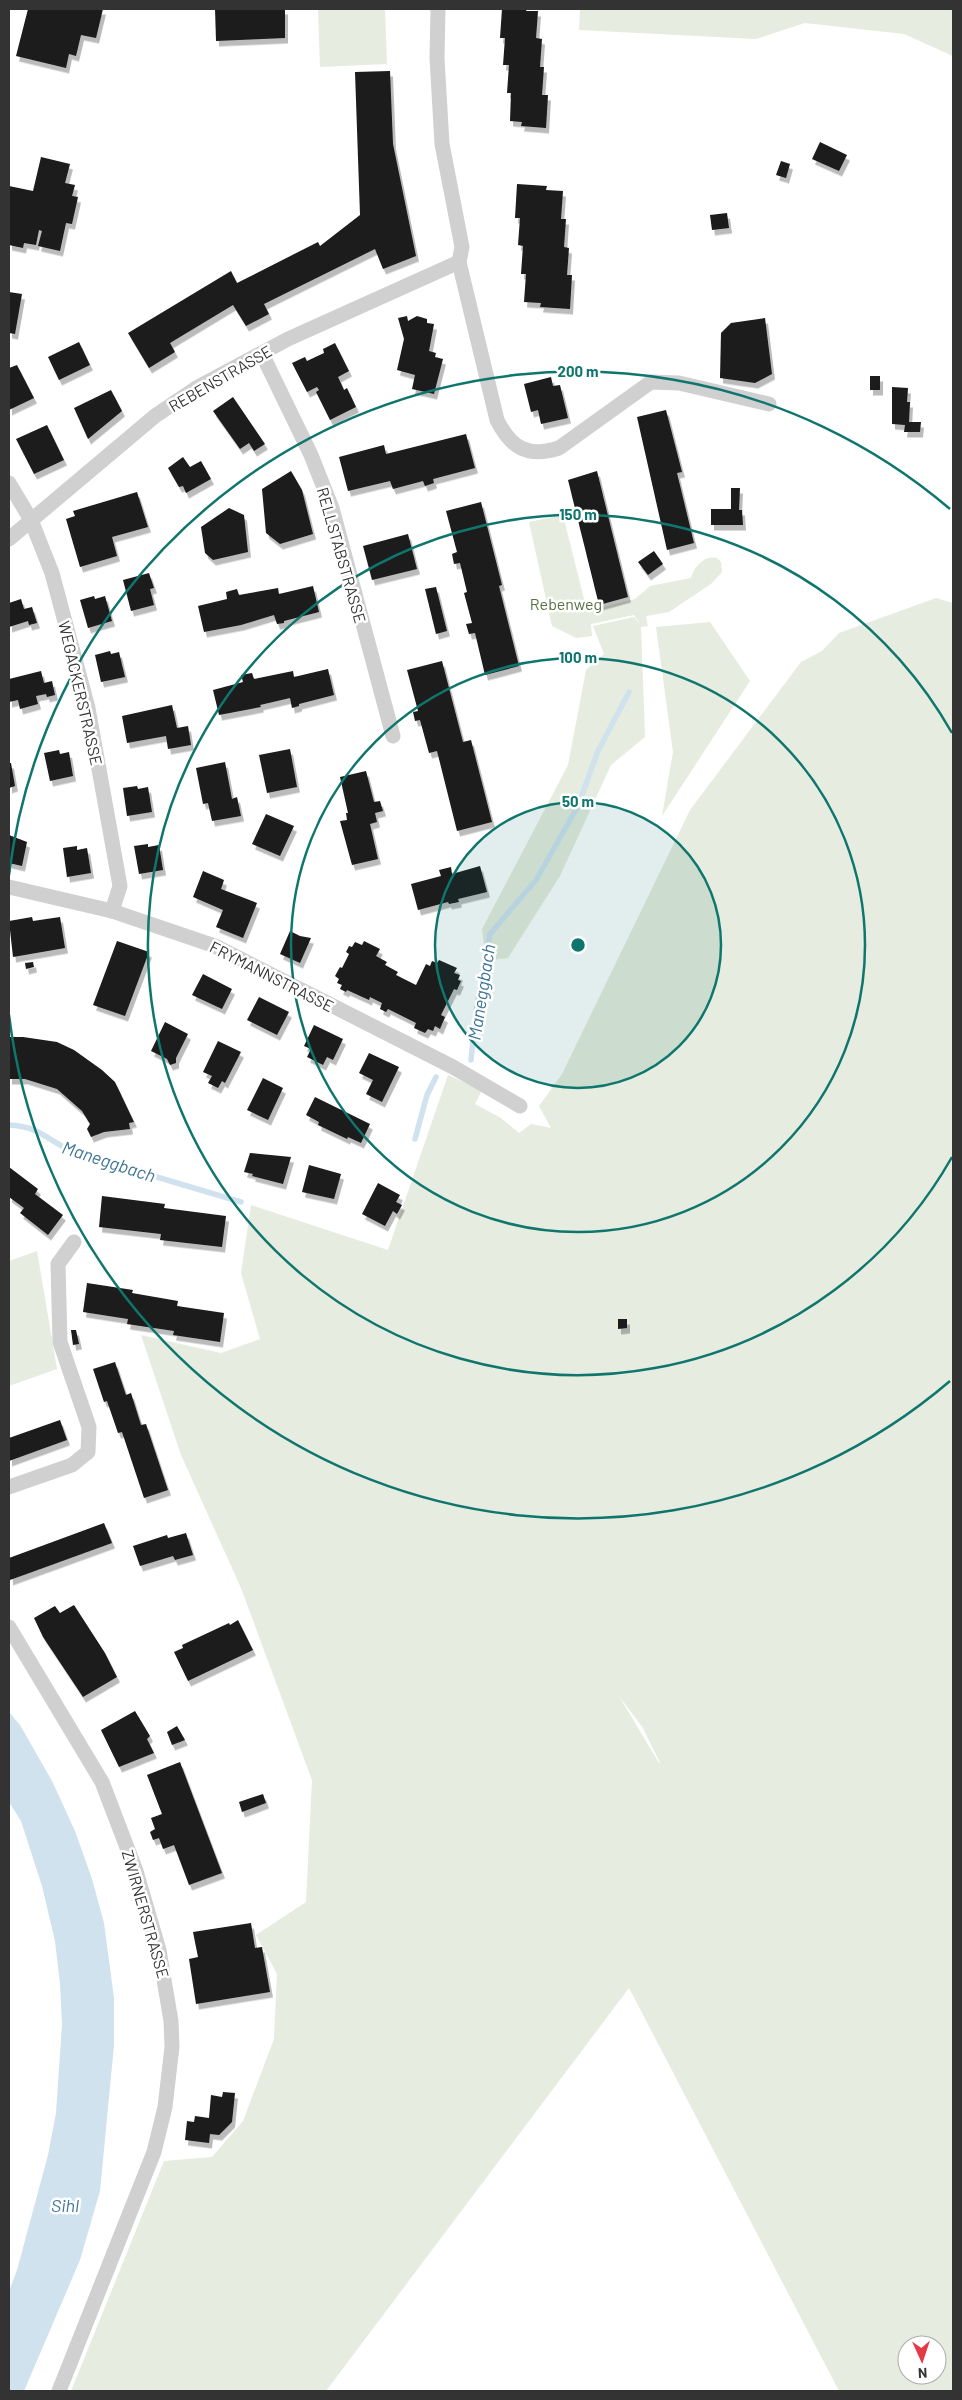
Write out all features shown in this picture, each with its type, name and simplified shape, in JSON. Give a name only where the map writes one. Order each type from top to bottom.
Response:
[{"type":"street","points":[[438,9],[437,58],[442,144],[462,247],[459,262],[497,420],[505,435],[518,447],[531,452],[547,452],[559,448],[651,382],[679,384],[768,404]]},
{"type":"street","name":"REBENSTRASSE","points":[[9,539],[155,416],[198,387],[240,363],[366,302],[459,262]]},
{"type":"street","name":"RELLSTABSTRASSE","points":[[262,354],[311,455],[332,508],[393,736]]},
{"type":"street","name":"WEGACKERSTRASSE","points":[[9,483],[31,520],[52,573],[88,708],[120,886],[112,911]]},
{"type":"street","name":"FRYMANNSTRASSE","points":[[9,887],[112,911],[215,946],[453,1067],[520,1106]]},
{"type":"street","points":[[9,1486],[72,1465],[88,1452],[89,1427],[60,1342],[58,1264],[74,1242]]},
{"type":"street","name":"ZWIRNERSTRASSE","points":[[9,1627],[102,1782],[136,1871],[159,1950],[171,2021],[172,2046],[165,2106],[154,2152],[59,2391]]},
{"type":"green space","points":[[318,9],[385,9],[387,64],[320,67]]},
{"type":"green space","points":[[580,9],[953,9],[953,56],[904,34],[805,23],[756,39],[579,30]]},
{"type":"green space","name":"Rebenweg","points":[[563,515],[587,611],[635,599],[650,586],[691,578],[697,566],[708,558],[717,558],[721,562],[722,572],[711,584],[669,612],[646,616],[648,626],[641,627],[645,737],[611,765],[560,876],[508,958],[486,961],[482,929],[568,765],[586,670],[604,654],[593,626],[634,617],[640,625],[634,615],[591,624],[592,636],[576,638],[552,626],[529,522]]},
{"type":"green space","points":[[936,598],[953,603],[953,2391],[839,2391],[629,1988],[326,2391],[71,2391],[164,2161],[212,2157],[243,2121],[274,2039],[277,1974],[256,1935],[306,1902],[312,1780],[241,1588],[181,1455],[141,1335],[221,1353],[260,1339],[241,1273],[251,1205],[388,1250],[448,1075],[482,1090],[475,1104],[501,1118],[519,1133],[531,1124],[551,1128],[539,1106],[562,1074],[690,810],[801,662],[822,651],[839,633]],"holes":[[[619,1696],[643,1728],[660,1763]]]},
{"type":"green space","points":[[710,622],[750,681],[662,816],[673,752],[656,627]]},
{"type":"green space","points":[[37,1251],[57,1369],[9,1386],[9,1261]]},
{"type":"water","name":"Sihl","points":[[9,1712],[20,1725],[52,1781],[75,1831],[92,1879],[104,1923],[114,1998],[114,2045],[100,2191],[80,2260],[24,2391],[9,2391],[9,2291],[17,2270],[48,2155],[56,2113],[62,2024],[55,1941],[42,1886],[21,1821],[9,1802]]},
{"type":"building","points":[[28,9],[103,9],[96,38],[81,35],[76,56],[69,54],[66,68],[16,56]]},
{"type":"building","points":[[215,9],[285,9],[285,38],[216,41]]},
{"type":"building","points":[[502,9],[538,11],[536,38],[542,39],[540,67],[544,67],[542,95],[548,95],[546,128],[521,126],[522,122],[510,121],[511,93],[507,93],[509,65],[503,65],[505,38],[500,38]]},
{"type":"building","points":[[390,71],[393,144],[416,256],[383,269],[375,249],[264,304],[269,314],[246,326],[233,305],[170,343],[175,352],[149,368],[128,333],[231,271],[237,283],[318,242],[320,246],[360,215],[355,72]]},
{"type":"building","points":[[820,142],[847,155],[839,171],[812,159]]},
{"type":"building","points":[[41,157],[70,164],[65,183],[75,185],[72,196],[78,197],[72,224],[66,223],[60,251],[38,246],[42,231],[39,230],[36,245],[24,243],[23,248],[9,245],[9,186],[33,191]]},
{"type":"building","points":[[781,161],[790,164],[786,178],[776,175]]},
{"type":"building","points":[[517,184],[547,186],[546,190],[563,191],[561,219],[566,219],[564,247],[569,248],[567,275],[572,275],[570,309],[540,307],[541,303],[524,302],[526,274],[521,274],[523,246],[518,245],[520,218],[515,218]]},
{"type":"building","points":[[727,213],[729,228],[712,230],[710,215]]},
{"type":"building","points":[[9,292],[22,294],[15,334],[9,333]]},
{"type":"building","points":[[407,316],[408,321],[417,316],[427,319],[427,323],[434,324],[429,351],[436,353],[435,357],[443,359],[434,394],[412,389],[415,375],[397,370],[404,339],[398,318]]},
{"type":"building","points":[[765,318],[772,374],[755,383],[720,378],[721,333],[731,323]]},
{"type":"building","points":[[79,342],[90,365],[59,380],[48,357]]},
{"type":"building","points":[[335,343],[349,371],[338,377],[344,390],[347,388],[356,407],[330,420],[316,392],[319,390],[317,387],[307,392],[292,363],[305,357],[307,361],[324,353],[323,349]]},
{"type":"building","points":[[17,365],[34,398],[9,410],[9,368]]},
{"type":"building","points":[[870,376],[880,376],[880,390],[870,390]]},
{"type":"building","points":[[551,377],[553,386],[560,385],[568,418],[541,424],[538,410],[531,412],[524,384]]},
{"type":"building","points":[[892,387],[908,388],[907,402],[910,402],[909,422],[921,422],[920,432],[904,432],[905,425],[892,424]]},
{"type":"building","points":[[111,390],[122,411],[88,439],[74,408]]},
{"type":"building","points":[[233,397],[265,444],[254,451],[249,443],[240,449],[213,411]]},
{"type":"building","points":[[666,410],[682,472],[677,473],[694,543],[667,550],[637,417]]},
{"type":"building","points":[[47,425],[64,460],[34,474],[16,439]]},
{"type":"building","points":[[466,434],[475,468],[433,479],[434,483],[425,486],[423,481],[393,489],[390,481],[348,491],[339,457],[384,445],[386,454]]},
{"type":"building","points":[[183,457],[190,467],[201,461],[211,479],[186,493],[183,486],[179,487],[168,468]]},
{"type":"building","points":[[291,471],[302,490],[313,534],[280,544],[266,533],[262,489]]},
{"type":"building","points":[[597,471],[628,597],[599,605],[568,480]]},
{"type":"building","points":[[731,488],[740,488],[739,510],[742,510],[743,525],[711,525],[711,509],[731,509]]},
{"type":"building","points":[[137,492],[148,527],[112,537],[117,556],[80,567],[66,519],[75,516],[73,511]]},
{"type":"building","points":[[481,502],[502,585],[499,586],[519,666],[485,675],[475,633],[469,634],[466,624],[472,623],[464,593],[467,592],[460,563],[454,564],[452,554],[457,552],[446,511]]},
{"type":"building","points":[[229,508],[244,515],[248,552],[213,560],[205,553],[201,527]]},
{"type":"building","points":[[408,534],[417,569],[372,580],[363,546]]},
{"type":"building","points":[[654,551],[663,564],[648,575],[638,562]]},
{"type":"building","points":[[149,573],[154,588],[150,589],[154,605],[131,611],[123,580]]},
{"type":"building","points":[[313,586],[319,612],[284,621],[284,623],[277,624],[274,615],[241,625],[204,632],[198,606],[227,599],[226,592],[237,589],[239,595],[278,588],[279,594]]},
{"type":"building","points":[[436,587],[447,631],[436,634],[425,589]]},
{"type":"building","points":[[94,596],[95,599],[105,596],[112,621],[88,628],[80,600]]},
{"type":"building","points":[[21,599],[24,609],[32,607],[37,623],[29,625],[28,621],[9,627],[9,603]]},
{"type":"building","points":[[110,651],[111,654],[119,652],[125,677],[101,682],[95,655]]},
{"type":"building","points":[[442,661],[463,742],[471,740],[492,822],[457,831],[437,751],[429,753],[420,720],[415,721],[413,712],[418,711],[407,670]]},
{"type":"building","points":[[328,669],[334,695],[299,704],[299,706],[292,708],[290,698],[260,705],[261,707],[219,715],[213,690],[243,682],[241,675],[252,673],[254,679],[293,671],[294,677]]},
{"type":"building","points":[[41,671],[44,683],[52,681],[55,695],[47,697],[46,694],[36,696],[38,704],[20,709],[18,700],[9,702],[9,679]]},
{"type":"building","points":[[172,705],[177,728],[188,726],[191,745],[168,749],[166,736],[127,743],[122,716]]},
{"type":"building","points":[[290,749],[297,787],[267,793],[259,755]]},
{"type":"building","points":[[59,750],[60,754],[69,752],[73,776],[50,781],[44,753]]},
{"type":"building","points":[[225,762],[232,799],[237,797],[241,816],[212,821],[208,803],[203,804],[196,768]]},
{"type":"building","points":[[9,763],[11,763],[15,786],[9,788]]},
{"type":"building","points":[[366,771],[374,802],[380,801],[383,811],[375,813],[377,822],[370,824],[378,859],[352,865],[340,821],[347,820],[346,813],[348,813],[340,777]]},
{"type":"building","points":[[137,786],[138,789],[148,787],[152,812],[127,816],[123,788]]},
{"type":"building","points":[[266,814],[294,826],[280,856],[252,844]]},
{"type":"building","points":[[9,835],[27,842],[22,866],[9,863]]},
{"type":"building","points":[[148,844],[148,847],[159,845],[163,870],[139,874],[134,846]]},
{"type":"building","points":[[77,846],[77,850],[87,848],[91,873],[67,877],[63,848]]},
{"type":"building","points":[[480,866],[487,892],[458,899],[459,902],[449,904],[448,902],[418,910],[411,884],[441,876],[439,870],[451,867],[452,874]]},
{"type":"building","points":[[203,871],[224,880],[221,889],[257,903],[243,938],[216,927],[223,910],[193,897]]},
{"type":"building","points":[[32,917],[33,921],[60,917],[65,948],[13,957],[9,921]]},
{"type":"building","points":[[290,931],[300,936],[311,938],[300,963],[280,954]]},
{"type":"building","points":[[117,941],[149,952],[125,1016],[93,1005]]},
{"type":"building","points":[[364,941],[380,949],[376,956],[387,962],[385,965],[398,972],[396,975],[416,985],[426,964],[430,966],[432,961],[437,963],[439,960],[457,968],[454,973],[460,975],[458,980],[461,981],[457,990],[454,989],[441,1015],[445,1017],[440,1029],[435,1026],[433,1031],[428,1029],[425,1033],[414,1028],[416,1023],[388,1009],[386,1012],[380,1009],[382,1003],[370,997],[369,1000],[347,990],[346,992],[340,989],[342,985],[337,983],[339,979],[335,976],[340,967],[342,968],[349,954],[346,952],[349,946],[352,947],[355,942],[362,945]]},
{"type":"building","points":[[33,962],[34,967],[26,969],[25,963]]},
{"type":"building","points":[[203,974],[232,989],[222,1009],[192,995]]},
{"type":"building","points":[[259,997],[289,1012],[277,1035],[247,1020]]},
{"type":"building","points":[[165,1022],[188,1034],[176,1058],[176,1063],[170,1065],[167,1059],[151,1051]]},
{"type":"building","points":[[314,1025],[343,1039],[333,1060],[327,1057],[323,1065],[307,1057],[311,1049],[304,1046]]},
{"type":"building","points":[[9,1037],[57,1042],[74,1050],[102,1070],[115,1082],[134,1122],[129,1123],[130,1129],[104,1132],[91,1137],[87,1129],[90,1124],[82,1111],[57,1089],[25,1079],[9,1079]]},
{"type":"building","points":[[218,1041],[241,1052],[225,1083],[222,1081],[218,1088],[208,1083],[212,1076],[203,1072]]},
{"type":"building","points":[[369,1053],[399,1067],[382,1102],[366,1094],[373,1080],[359,1073]]},
{"type":"building","points":[[263,1078],[283,1088],[268,1120],[247,1110]]},
{"type":"building","points":[[315,1097],[370,1124],[361,1143],[348,1137],[347,1139],[318,1125],[319,1122],[306,1115]]},
{"type":"building","points":[[250,1153],[291,1157],[283,1184],[244,1172]]},
{"type":"building","points":[[309,1165],[341,1174],[334,1199],[302,1192]]},
{"type":"building","points":[[9,1167],[38,1189],[35,1194],[63,1215],[48,1235],[20,1213],[24,1208],[9,1197]]},
{"type":"building","points":[[378,1183],[400,1195],[396,1202],[402,1205],[397,1214],[393,1211],[385,1226],[362,1214]]},
{"type":"building","points":[[102,1196],[165,1204],[164,1208],[226,1216],[222,1247],[160,1240],[161,1234],[99,1227]]},
{"type":"building","points":[[87,1283],[133,1290],[132,1293],[178,1301],[177,1306],[224,1313],[220,1342],[173,1335],[174,1331],[127,1324],[128,1319],[83,1312]]},
{"type":"building","points":[[618,1319],[627,1319],[627,1328],[618,1329]]},
{"type":"building","points":[[71,1330],[76,1330],[79,1344],[73,1345]]},
{"type":"building","points":[[115,1362],[126,1395],[131,1393],[141,1425],[146,1424],[168,1490],[144,1498],[122,1432],[118,1433],[107,1401],[104,1402],[93,1369]]},
{"type":"building","points":[[60,1420],[67,1440],[9,1461],[9,1438]]},
{"type":"building","points":[[104,1523],[112,1543],[10,1580],[9,1558]]},
{"type":"building","points":[[186,1533],[193,1555],[175,1560],[173,1556],[140,1566],[133,1546],[167,1535],[168,1538]]},
{"type":"building","points":[[74,1605],[105,1653],[117,1677],[83,1697],[43,1637],[34,1618],[55,1606],[60,1613]]},
{"type":"building","points":[[238,1620],[253,1650],[188,1681],[174,1652],[183,1648],[182,1645]]},
{"type":"building","points":[[135,1711],[150,1736],[147,1739],[154,1753],[119,1767],[101,1730]]},
{"type":"building","points":[[177,1726],[185,1740],[172,1745],[167,1732]]},
{"type":"building","points":[[180,1762],[222,1873],[189,1885],[174,1845],[163,1849],[159,1838],[153,1840],[150,1832],[155,1829],[151,1818],[162,1814],[147,1775]]},
{"type":"building","points":[[263,1794],[266,1803],[242,1812],[239,1802]]},
{"type":"building","points":[[251,1923],[255,1948],[262,1947],[270,1992],[196,2004],[189,1959],[198,1957],[193,1932]]},
{"type":"building","points":[[223,2092],[235,2093],[232,2122],[219,2135],[210,2134],[209,2143],[185,2140],[187,2121],[194,2122],[195,2116],[209,2118],[211,2095],[222,2097]]},
{"type":"waterway","name":"Maneggbach","points":[[471,1060],[476,1011],[490,934],[536,880],[578,806],[598,751],[629,692]]},
{"type":"waterway","name":"Maneggbach","points":[[415,1139],[427,1095],[436,1077]]},
{"type":"waterway","name":"Maneggbach","points":[[9,1125],[37,1131],[76,1153],[241,1202]]}]
